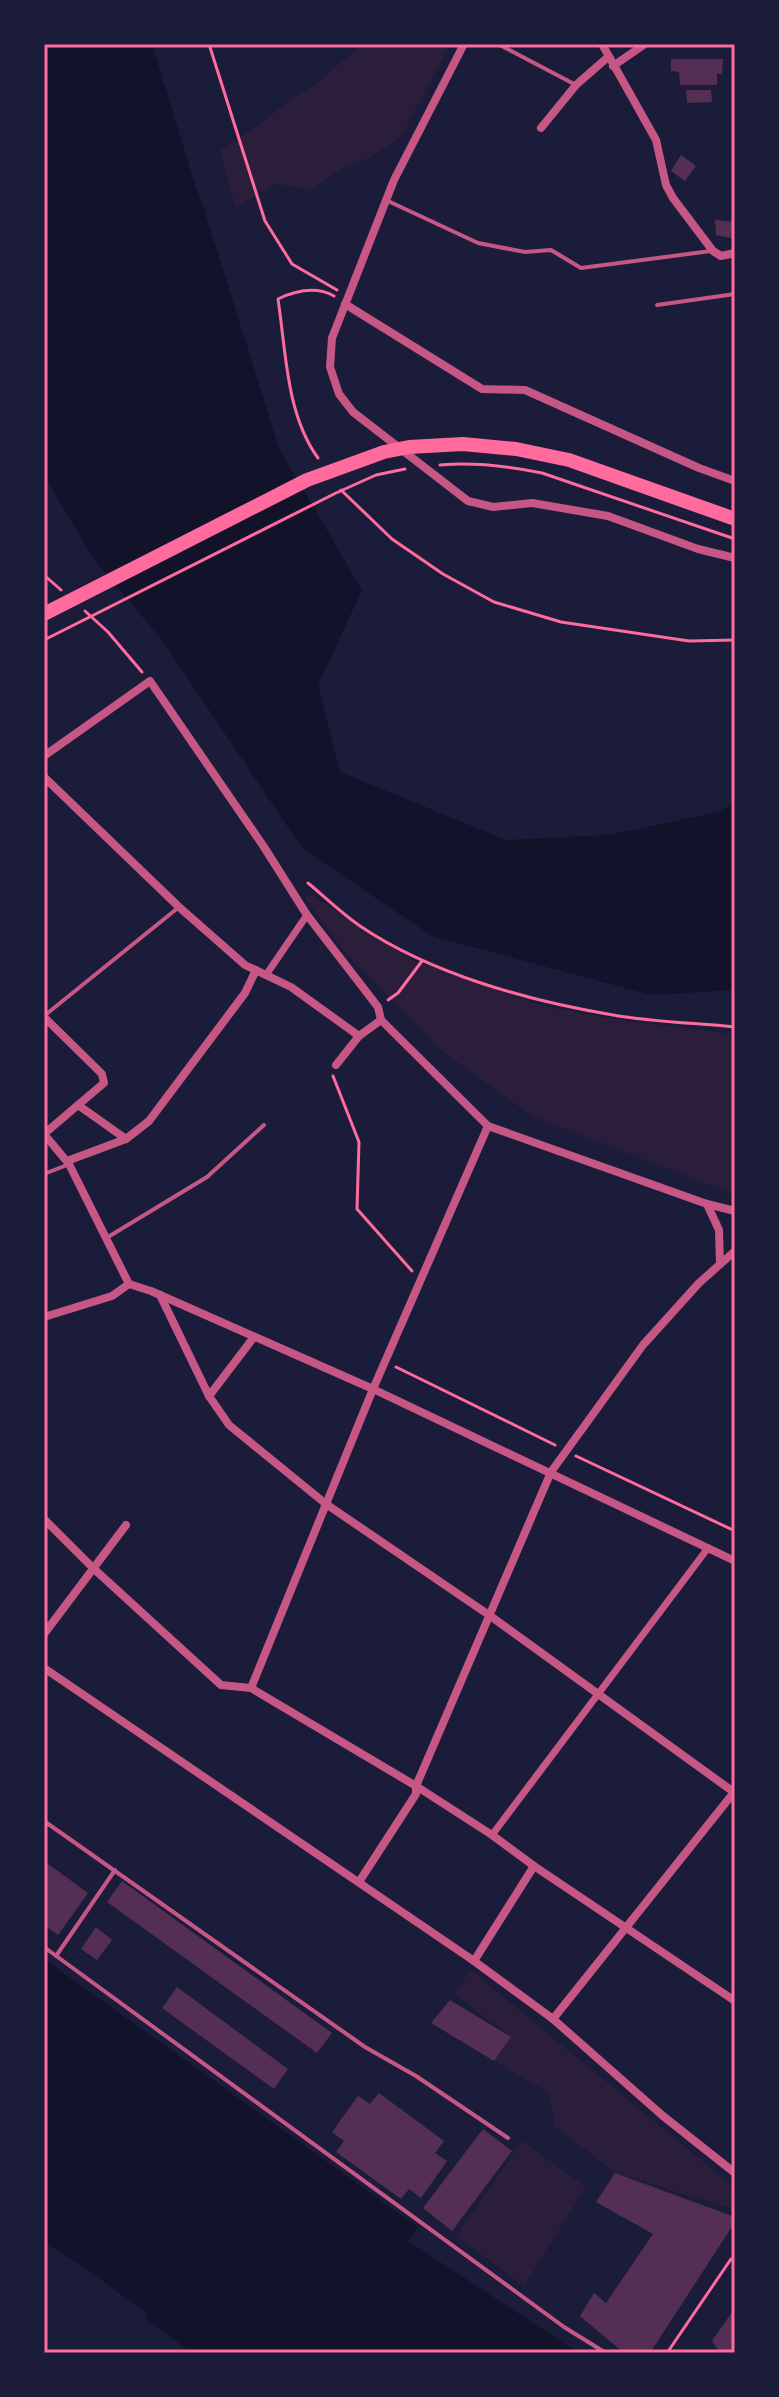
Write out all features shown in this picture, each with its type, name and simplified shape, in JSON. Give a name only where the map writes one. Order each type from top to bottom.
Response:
[{"type":"highway","points":[[44,614],[307,480],[384,452],[463,444],[516,449],[569,460],[735,519]]},
{"type":"street","points":[[464,44],[386,200],[332,338],[330,367],[339,394],[353,412],[468,501],[493,507],[532,503],[608,516],[698,549],[735,558]]},
{"type":"street","points":[[602,44],[656,140],[666,185],[673,198],[713,251],[721,256],[735,253]]},
{"type":"street","points":[[613,66],[645,44]]},
{"type":"street","points":[[541,128],[576,85],[608,57]]},
{"type":"street","points":[[346,300],[482,389],[525,390],[735,481]]},
{"type":"street","points":[[44,756],[150,681],[307,915],[378,1007],[381,1020],[488,1126],[707,1204],[735,1211]]},
{"type":"street","points":[[44,777],[179,907],[245,965],[291,987],[359,1036]]},
{"type":"street","points":[[266,975],[307,915]]},
{"type":"street","points":[[68,1162],[126,1139],[149,1121],[245,993],[256,970]]},
{"type":"street","points":[[44,1016],[102,1074],[104,1083],[44,1134],[68,1162],[129,1284],[373,1389],[735,1561]]},
{"type":"street","points":[[336,1065],[359,1036],[381,1020]]},
{"type":"street","points":[[78,1105],[126,1139]]},
{"type":"street","points":[[251,1688],[373,1389],[422,1283],[488,1126]]},
{"type":"street","points":[[707,1204],[719,1230],[720,1264]]},
{"type":"street","points":[[359,1882],[416,1794],[416,1786],[551,1472],[643,1345],[699,1283],[735,1251]]},
{"type":"street","points":[[44,1317],[112,1296],[129,1284]]},
{"type":"street","points":[[160,1295],[209,1396],[229,1425],[326,1504],[489,1615],[735,1792],[553,2019]]},
{"type":"street","points":[[209,1396],[254,1337]]},
{"type":"street","points":[[44,1519],[221,1685],[251,1688],[416,1786],[735,2001]]},
{"type":"street","points":[[44,1634],[126,1525]]},
{"type":"street","points":[[492,1835],[708,1548]]},
{"type":"street","points":[[44,1668],[474,1961],[553,2019],[663,2116],[735,2173]]},
{"type":"street","points":[[474,1961],[534,1866]]},
{"type":"lane","points":[[498,44],[576,85]]},
{"type":"lane","points":[[386,200],[478,243],[525,252],[551,250],[581,268],[713,251]]},
{"type":"lane","points":[[657,305],[735,294]]},
{"type":"lane","points":[[44,1016],[179,907]]},
{"type":"lane","points":[[106,1238],[207,1177],[264,1125]]},
{"type":"lane","points":[[44,1174],[68,1162]]},
{"type":"lane","points":[[44,1821],[365,2047],[416,2076],[508,2138]]},
{"type":"lane","points":[[56,1956],[115,1870]]},
{"type":"lane","points":[[44,1947],[564,2327],[606,2353]]},
{"type":"path","points":[[209,44],[265,221],[292,264],[346,300]]},
{"type":"path","points":[[319,458],[310,446],[293,401],[278,299],[295,291],[314,291],[346,300]]},
{"type":"path","points":[[438,465],[464,463],[542,473],[735,539]]},
{"type":"path","points":[[44,640],[336,493],[376,475],[411,468]]},
{"type":"path","points":[[336,483],[392,539],[443,574],[494,602],[561,622],[689,641],[735,640]]},
{"type":"path","points":[[44,575],[65,594]]},
{"type":"path","points":[[76,603],[108,632],[150,681]]},
{"type":"path","points":[[308,883],[359,925],[422,961],[553,1003],[615,1016],[735,1027]]},
{"type":"path","points":[[378,1007],[398,993],[422,961]]},
{"type":"path","points":[[336,1065],[333,1075],[359,1142],[357,1209],[422,1283]]},
{"type":"path","points":[[667,2353],[731,2259],[735,2261]]},
{"type":"shaded area","points":[[44,44],[152,44],[279,448],[362,590],[318,685],[340,772],[506,840],[608,835],[719,812],[735,802],[735,990],[651,995],[432,936],[302,848],[162,640],[95,561],[44,475]]},
{"type":"shaded area","points":[[359,44],[450,44],[402,136],[372,157],[345,167],[310,190],[277,184],[235,207],[220,151],[315,85]]},
{"type":"shaded area","points":[[310,894],[412,960],[539,1005],[620,1020],[735,1034],[735,1195],[532,1116],[442,1051],[347,955],[304,897]]},
{"type":"shaded area","points":[[44,1959],[418,2227],[408,2241],[579,2353],[192,2353],[147,2320],[146,2313],[44,2242]]},
{"type":"shaded area","points":[[471,1970],[735,2188],[735,2210],[615,2173],[555,2126],[548,2092],[494,2061],[511,2037],[454,1994]]},
{"type":"shaded area","points":[[522,2141],[586,2187],[524,2286],[456,2236]]},
{"type":"pier","points":[[152,44],[157,44],[211,222],[196,188]]},
{"type":"building","points":[[671,59],[723,59],[722,74],[717,74],[717,85],[680,85],[679,72],[671,71]]},
{"type":"building","points":[[686,90],[711,90],[712,102],[687,103]]},
{"type":"building","points":[[681,155],[696,166],[685,181],[671,171]]},
{"type":"building","points":[[715,220],[735,222],[735,239],[716,235]]},
{"type":"building","points":[[44,1861],[88,1893],[58,1935],[44,1925]]},
{"type":"building","points":[[122,1881],[332,2033],[317,2053],[107,1902]]},
{"type":"building","points":[[96,1927],[112,1940],[97,1960],[81,1949]]},
{"type":"building","points":[[177,1987],[288,2069],[274,2089],[162,2008]]},
{"type":"building","points":[[450,2000],[511,2037],[494,2061],[431,2023]]},
{"type":"building","points":[[379,2093],[444,2141],[435,2153],[447,2161],[421,2198],[409,2189],[401,2199],[336,2152],[344,2141],[332,2132],[358,2096],[370,2104]]},
{"type":"building","points":[[483,2129],[512,2151],[452,2231],[423,2208]]},
{"type":"building","points":[[615,2173],[735,2217],[735,2222],[650,2353],[624,2353],[580,2316],[594,2293],[606,2303],[653,2234],[596,2202]]},
{"type":"building","points":[[735,2308],[735,2353],[720,2353],[712,2341]]}]
